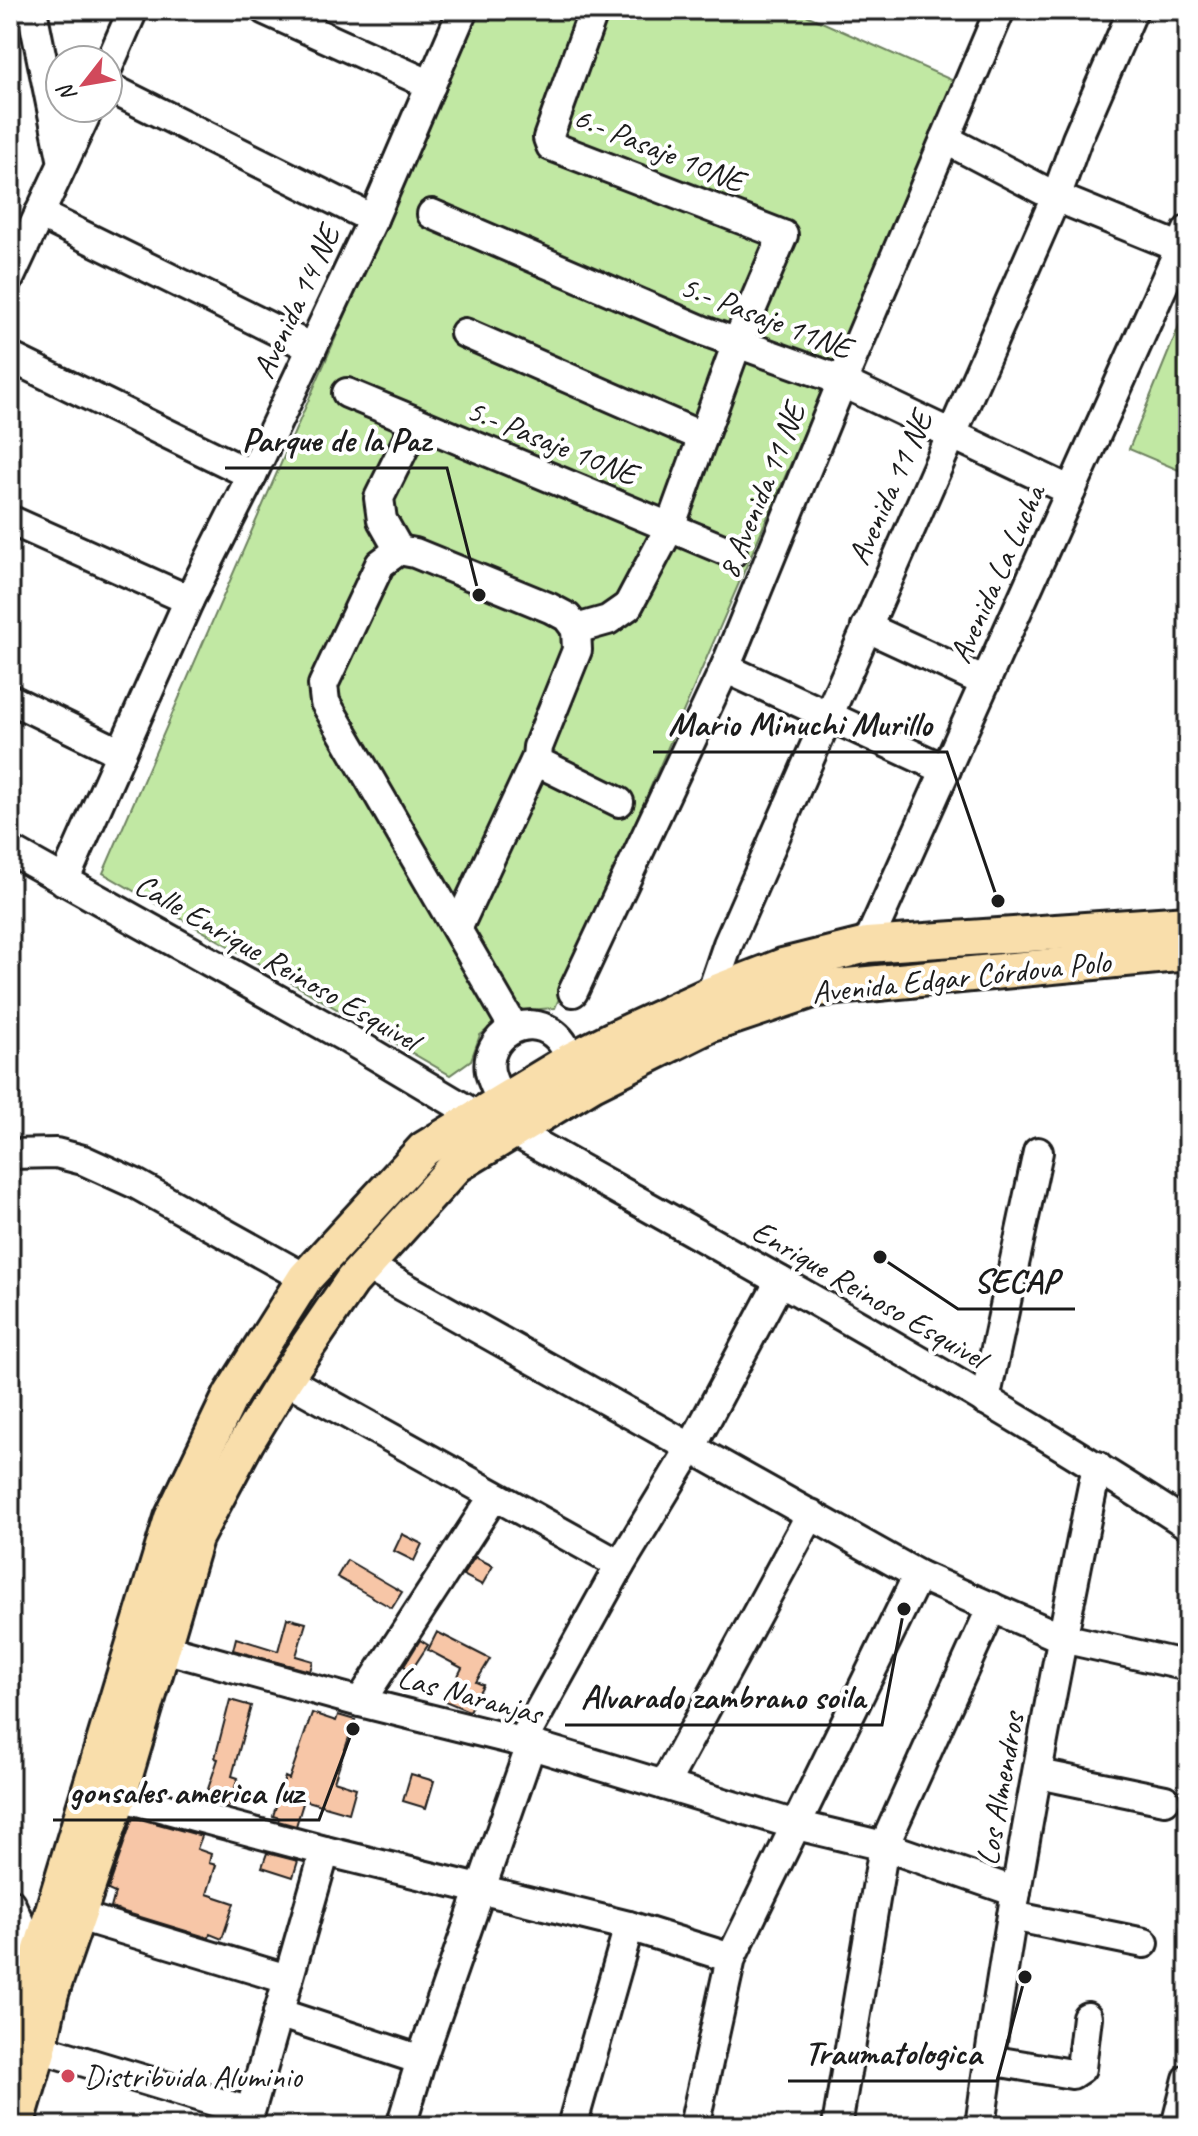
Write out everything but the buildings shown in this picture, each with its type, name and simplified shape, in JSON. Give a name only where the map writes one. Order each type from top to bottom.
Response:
[{"type":"main road","name":"Avenida Edgar Córdova Polo","points":[[16,2126],[36,1960],[148,1644],[195,1538],[247,1441],[285,1379],[365,1265],[457,1165],[497,1116],[571,1060],[711,994],[783,966],[867,945],[1188,923]]},
{"type":"main road","name":"Avenida Edgar Córdova Polo","points":[[24,2050],[51,1993],[119,1796],[172,1518],[231,1395],[305,1278],[424,1149],[497,1116],[593,1083],[709,1025],[816,989],[1188,953]]},
{"type":"street","points":[[32,10],[63,163]]},
{"type":"street","points":[[118,44],[133,10]]},
{"type":"street","points":[[265,10],[431,85]]},
{"type":"street","name":"Avenida 14 NE","points":[[64,881],[189,600],[373,219],[463,10]]},
{"type":"street","name":"6.- Pasaje 10NE","points":[[594,10],[548,138],[551,146],[783,235],[737,343]]},
{"type":"street","name":"8 Avenida 11 NE","points":[[573,992],[725,668],[1000,10]]},
{"type":"street","name":"Avenida 11 NE","points":[[711,994],[728,944],[1056,197],[1077,139],[1133,10]]},
{"type":"street","points":[[124,95],[373,219]]},
{"type":"street","points":[[10,277],[28,222],[63,163],[81,124]]},
{"type":"street","points":[[945,139],[1056,197],[1184,239]]},
{"type":"street","name":"5.- Pasaje 11NE","points":[[432,214],[704,331],[842,382],[1071,491]]},
{"type":"street","points":[[28,222],[312,348]]},
{"type":"street","name":"Avenida La Lucha","points":[[867,945],[1184,239]]},
{"type":"street","points":[[465,333],[703,437]]},
{"type":"street","points":[[576,629],[608,620],[628,606],[670,527],[737,343]]},
{"type":"street","points":[[10,357],[252,475]]},
{"type":"street","name":"5.- Pasaje 10NE","points":[[347,393],[732,553]]},
{"type":"street","points":[[399,550],[382,520],[379,498],[416,423]]},
{"type":"street","points":[[10,520],[189,600]]},
{"type":"street","points":[[457,929],[537,757],[538,747],[577,650],[576,629],[567,617],[550,608],[415,553],[399,550],[380,564],[323,685],[323,694],[325,702],[514,1028]]},
{"type":"street","points":[[866,627],[985,682]]},
{"type":"street","points":[[725,668],[946,770]]},
{"type":"street","points":[[10,699],[121,753]]},
{"type":"street","points":[[537,757],[542,764],[619,802]]},
{"type":"street","name":"Calle Enrique Reinoso Esquivel","points":[[10,850],[343,1036],[497,1116]]},
{"type":"street","points":[[497,1116],[490,1058],[503,1035],[525,1025],[547,1029],[564,1043],[571,1060]]},
{"type":"street","name":"Enrique Reinoso Esquivel","points":[[497,1116],[1097,1466],[1188,1525]]},
{"type":"street","points":[[985,1400],[1038,1152]]},
{"type":"street","points":[[10,1154],[56,1153],[83,1160],[136,1184],[305,1278]]},
{"type":"street","points":[[365,1265],[918,1575],[1062,1638],[1188,1666]]},
{"type":"street","points":[[401,2126],[421,2060],[482,1890],[526,1744],[620,1565],[691,1448],[780,1281]]},
{"type":"street","points":[[285,1379],[620,1565]]},
{"type":"street","name":"Los Almendros","points":[[980,2126],[1014,1904],[1097,1466]]},
{"type":"street","points":[[360,1702],[494,1496]]},
{"type":"street","points":[[664,1785],[811,1514]]},
{"type":"street","points":[[694,2126],[731,1958],[918,1575]]},
{"type":"street","points":[[837,2126],[884,1846],[992,1607]]},
{"type":"street","name":"Las Naranjas","points":[[148,1644],[526,1744],[796,1825],[884,1846],[1014,1904],[1144,1943]]},
{"type":"street","points":[[1039,1774],[1165,1800]]},
{"type":"street","points":[[119,1796],[325,1851],[629,1926],[731,1958]]},
{"type":"street","points":[[24,2050],[248,2119],[325,1851]]},
{"type":"street","points":[[10,1903],[51,1993]]},
{"type":"street","points":[[79,1916],[287,1979]]},
{"type":"street","points":[[580,2124],[629,1926]]},
{"type":"street","points":[[278,2013],[421,2060]]},
{"type":"street","points":[[989,2060],[1072,2074],[1078,2072],[1087,2017]]},
{"type":"street","points":[[1176,2126],[1188,2079]]},
{"type":"green space","points":[[478,10],[795,10],[956,82],[555,1008],[512,1011],[480,1035],[471,1060],[450,1075],[103,873]]},
{"type":"green space","points":[[1188,304],[1188,474],[1129,449]]},
{"type":"place","name":"Parque de la Paz","points":[[479,595]]},
{"type":"place","name":"Mario Minuchi Murillo","points":[[998,901]]},
{"type":"place","name":"SECAP","points":[[880,1257]]},
{"type":"place","name":"Alvarado zambrano soila","points":[[904,1609]]},
{"type":"place","name":"gonsales america luz","points":[[353,1729]]},
{"type":"place","name":"Traumatologica","points":[[1025,1977]]},
{"type":"place","name":"Distribuida Aluminio","points":[[68,2076]]}]
